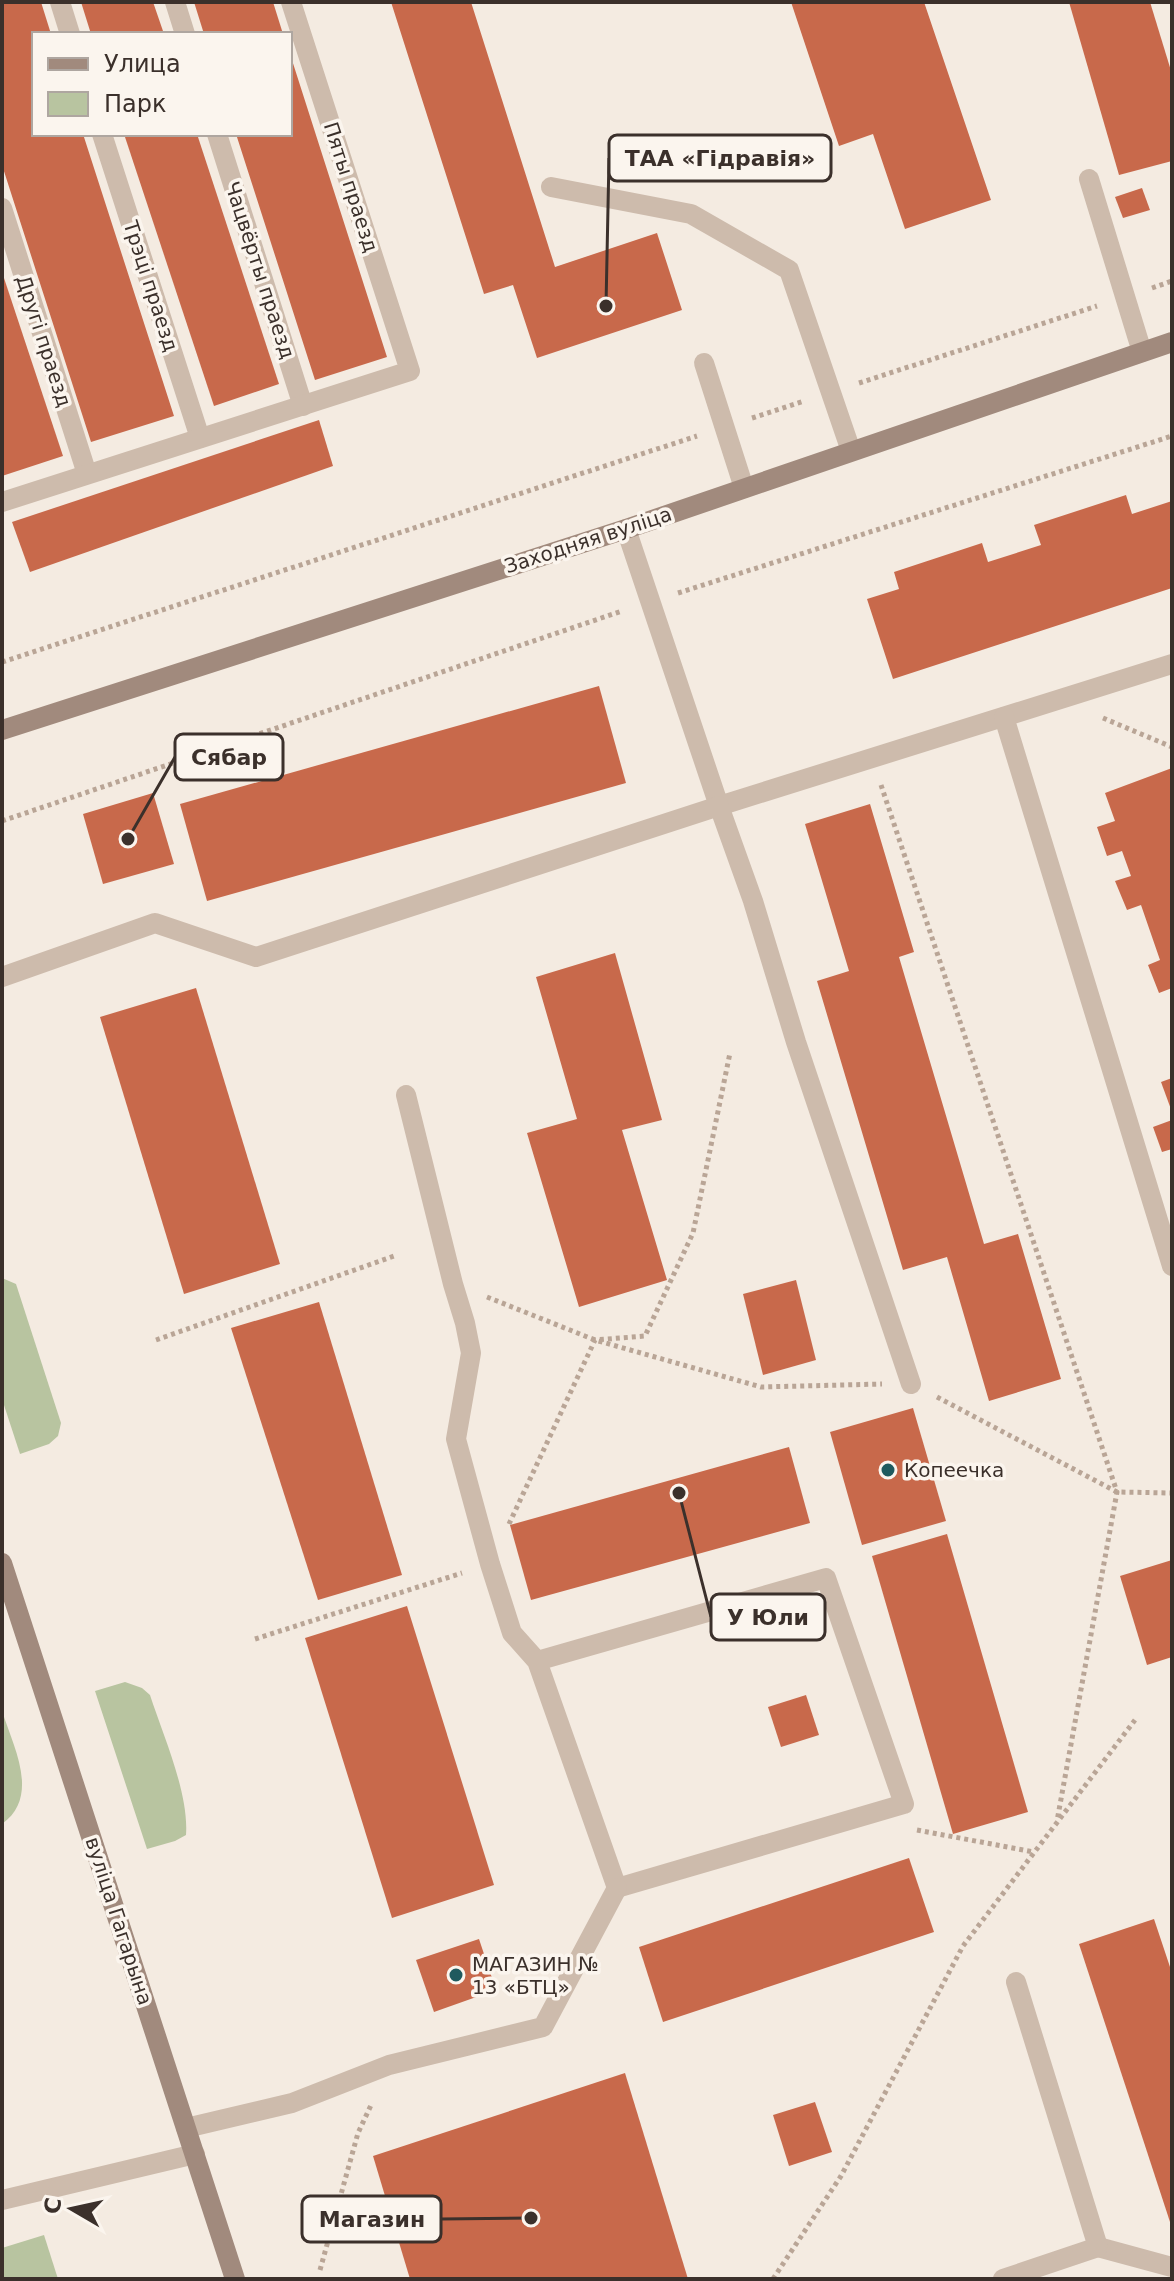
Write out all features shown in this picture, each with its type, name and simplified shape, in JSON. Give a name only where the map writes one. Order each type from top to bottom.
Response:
[{"type":"main road","name":"Заходняя вуліца","points":[[2,730],[626,529],[1172,342]]},
{"type":"main road","name":"вуліца Гагарына","points":[[2,1563],[235,2279]]},
{"type":"lane","points":[[60,2],[69,32]]},
{"type":"lane","points":[[175,2],[184,32]]},
{"type":"lane","name":"Пяты праезд","points":[[291,2],[410,371],[303,406]]},
{"type":"lane","name":"Трэці праезд","points":[[103,136],[200,438]]},
{"type":"lane","name":"Чацвёрты праезд","points":[[218,136],[303,406]]},
{"type":"lane","points":[[1089,179],[1142,352]]},
{"type":"lane","points":[[551,187],[691,214],[789,270],[851,451]]},
{"type":"lane","name":"Другі праезд","points":[[2,208],[87,474]]},
{"type":"lane","points":[[704,363],[744,488]]},
{"type":"lane","points":[[2,502],[303,406]]},
{"type":"lane","points":[[626,529],[753,901],[796,1042],[911,1384]]},
{"type":"lane","points":[[2,977],[155,923],[256,957],[719,806],[1172,664]]},
{"type":"lane","points":[[1004,717],[1172,1266]]},
{"type":"lane","points":[[406,1095],[471,1353],[456,1439],[512,1633],[537,1661],[617,1888]]},
{"type":"lane","points":[[186,2128],[292,2103],[389,2065],[543,2027],[617,1888],[904,1804],[826,1578],[537,1661]]},
{"type":"lane","points":[[1016,1982],[1098,2247]]},
{"type":"lane","points":[[2,2200],[195,2154]]},
{"type":"lane","points":[[1003,2279],[1098,2247],[1172,2267]]},
{"type":"path","points":[[2,662],[1172,281]]},
{"type":"path","points":[[2,821],[651,602],[1172,436]]},
{"type":"path","points":[[1059,700],[1172,747]]},
{"type":"path","points":[[872,758],[1117,1492],[1057,1821]]},
{"type":"path","points":[[595,1340],[645,1336],[693,1233],[730,1053]]},
{"type":"path","points":[[156,1340],[397,1255]]},
{"type":"path","points":[[453,1284],[595,1340],[761,1387],[911,1384],[1117,1492],[1172,1493]]},
{"type":"path","points":[[255,1639],[490,1564],[595,1340]]},
{"type":"path","points":[[773,2279],[841,2176],[963,1946],[1135,1720]]},
{"type":"path","points":[[904,1804],[917,1830],[1034,1852]]},
{"type":"path","points":[[320,2270],[358,2133]]},
{"type":"green space","points":[[2,1278],[16,1284],[61,1423],[58,1436],[49,1444],[20,1454],[2,1399]]},
{"type":"green space","points":[[125,1682],[142,1688],[150,1695],[174,1764],[186,1819],[186,1835],[147,1849],[95,1691]]},
{"type":"green space","points":[[2,1711],[17,1755],[22,1785],[14,1813],[2,1824]]},
{"type":"green space","points":[[44,2235],[58,2279],[2,2279],[2,2248]]},
{"type":"building","points":[[2,2],[41,2],[50,32],[32,32],[32,136],[84,136],[174,416],[91,442],[2,165]]},
{"type":"building","points":[[81,2],[153,2],[163,32],[90,32]]},
{"type":"building","points":[[194,2],[273,2],[282,32],[203,32]]},
{"type":"building","points":[[391,2],[471,2],[555,267],[657,233],[682,310],[537,358],[513,285],[484,294]]},
{"type":"building","points":[[791,2],[924,2],[991,200],[905,229],[873,134],[839,146]]},
{"type":"building","points":[[1069,2],[1150,2],[1172,74],[1172,161],[1119,175]]},
{"type":"building","points":[[292,60],[387,357],[315,380],[237,136],[292,136]]},
{"type":"building","points":[[125,136],[198,136],[279,384],[214,406]]},
{"type":"building","points":[[1142,188],[1150,210],[1123,218],[1115,197]]},
{"type":"building","points":[[2,272],[63,456],[2,476]]},
{"type":"building","points":[[319,420],[333,466],[30,572],[12,522]]},
{"type":"building","points":[[1126,495],[1132,514],[1172,501],[1172,588],[893,679],[867,599],[899,589],[894,572],[982,543],[988,562],[1041,545],[1034,525]]},
{"type":"building","points":[[599,686],[626,783],[207,901],[180,804]]},
{"type":"building","points":[[1172,768],[1172,988],[1159,993],[1148,965],[1160,960],[1141,905],[1127,910],[1115,881],[1131,876],[1122,851],[1107,856],[1097,827],[1115,821],[1105,793]]},
{"type":"building","points":[[153,793],[174,864],[103,884],[83,814]]},
{"type":"building","points":[[870,804],[914,952],[899,957],[984,1244],[1018,1234],[1061,1379],[989,1401],[947,1257],[903,1270],[817,981],[849,971],[805,824]]},
{"type":"building","points":[[615,953],[662,1120],[622,1130],[667,1280],[579,1307],[527,1133],[577,1119],[536,977]]},
{"type":"building","points":[[196,988],[280,1264],[184,1294],[100,1017]]},
{"type":"building","points":[[1172,1078],[1172,1112],[1161,1082]]},
{"type":"building","points":[[1172,1120],[1172,1149],[1162,1152],[1153,1127]]},
{"type":"building","points":[[796,1280],[816,1360],[763,1375],[743,1294]]},
{"type":"building","points":[[319,1302],[402,1575],[318,1600],[231,1328]]},
{"type":"building","points":[[913,1408],[946,1521],[862,1545],[830,1432]]},
{"type":"building","points":[[789,1447],[810,1523],[531,1600],[510,1525]]},
{"type":"building","points":[[947,1534],[1028,1812],[953,1834],[872,1556]]},
{"type":"building","points":[[1172,1560],[1172,1657],[1147,1665],[1120,1576]]},
{"type":"building","points":[[407,1606],[494,1885],[392,1918],[305,1638]]},
{"type":"building","points":[[806,1695],[819,1735],[781,1747],[768,1707]]},
{"type":"building","points":[[909,1858],[934,1932],[663,2022],[639,1947]]},
{"type":"building","points":[[1154,1919],[1172,1973],[1171,2225],[1079,1944]]},
{"type":"building","name":"МАГАЗИН № 13 «БТЦ»","points":[[479,1939],[496,1990],[434,2012],[416,1960]]},
{"type":"building","points":[[625,2073],[688,2279],[410,2279],[373,2156]]},
{"type":"building","points":[[815,2102],[832,2152],[789,2166],[773,2115]]},
{"type":"place","name":"ТАА «Гідравія»","points":[[606,306]]},
{"type":"place","name":"Сябар","points":[[128,839]]},
{"type":"place","name":"Копеечка","points":[[888,1470]]},
{"type":"place","name":"У Юли","points":[[679,1493]]},
{"type":"place","name":"МАГАЗИН № 13 «БТЦ»","points":[[456,1975]]},
{"type":"place","name":"Магазин","points":[[531,2218]]}]
